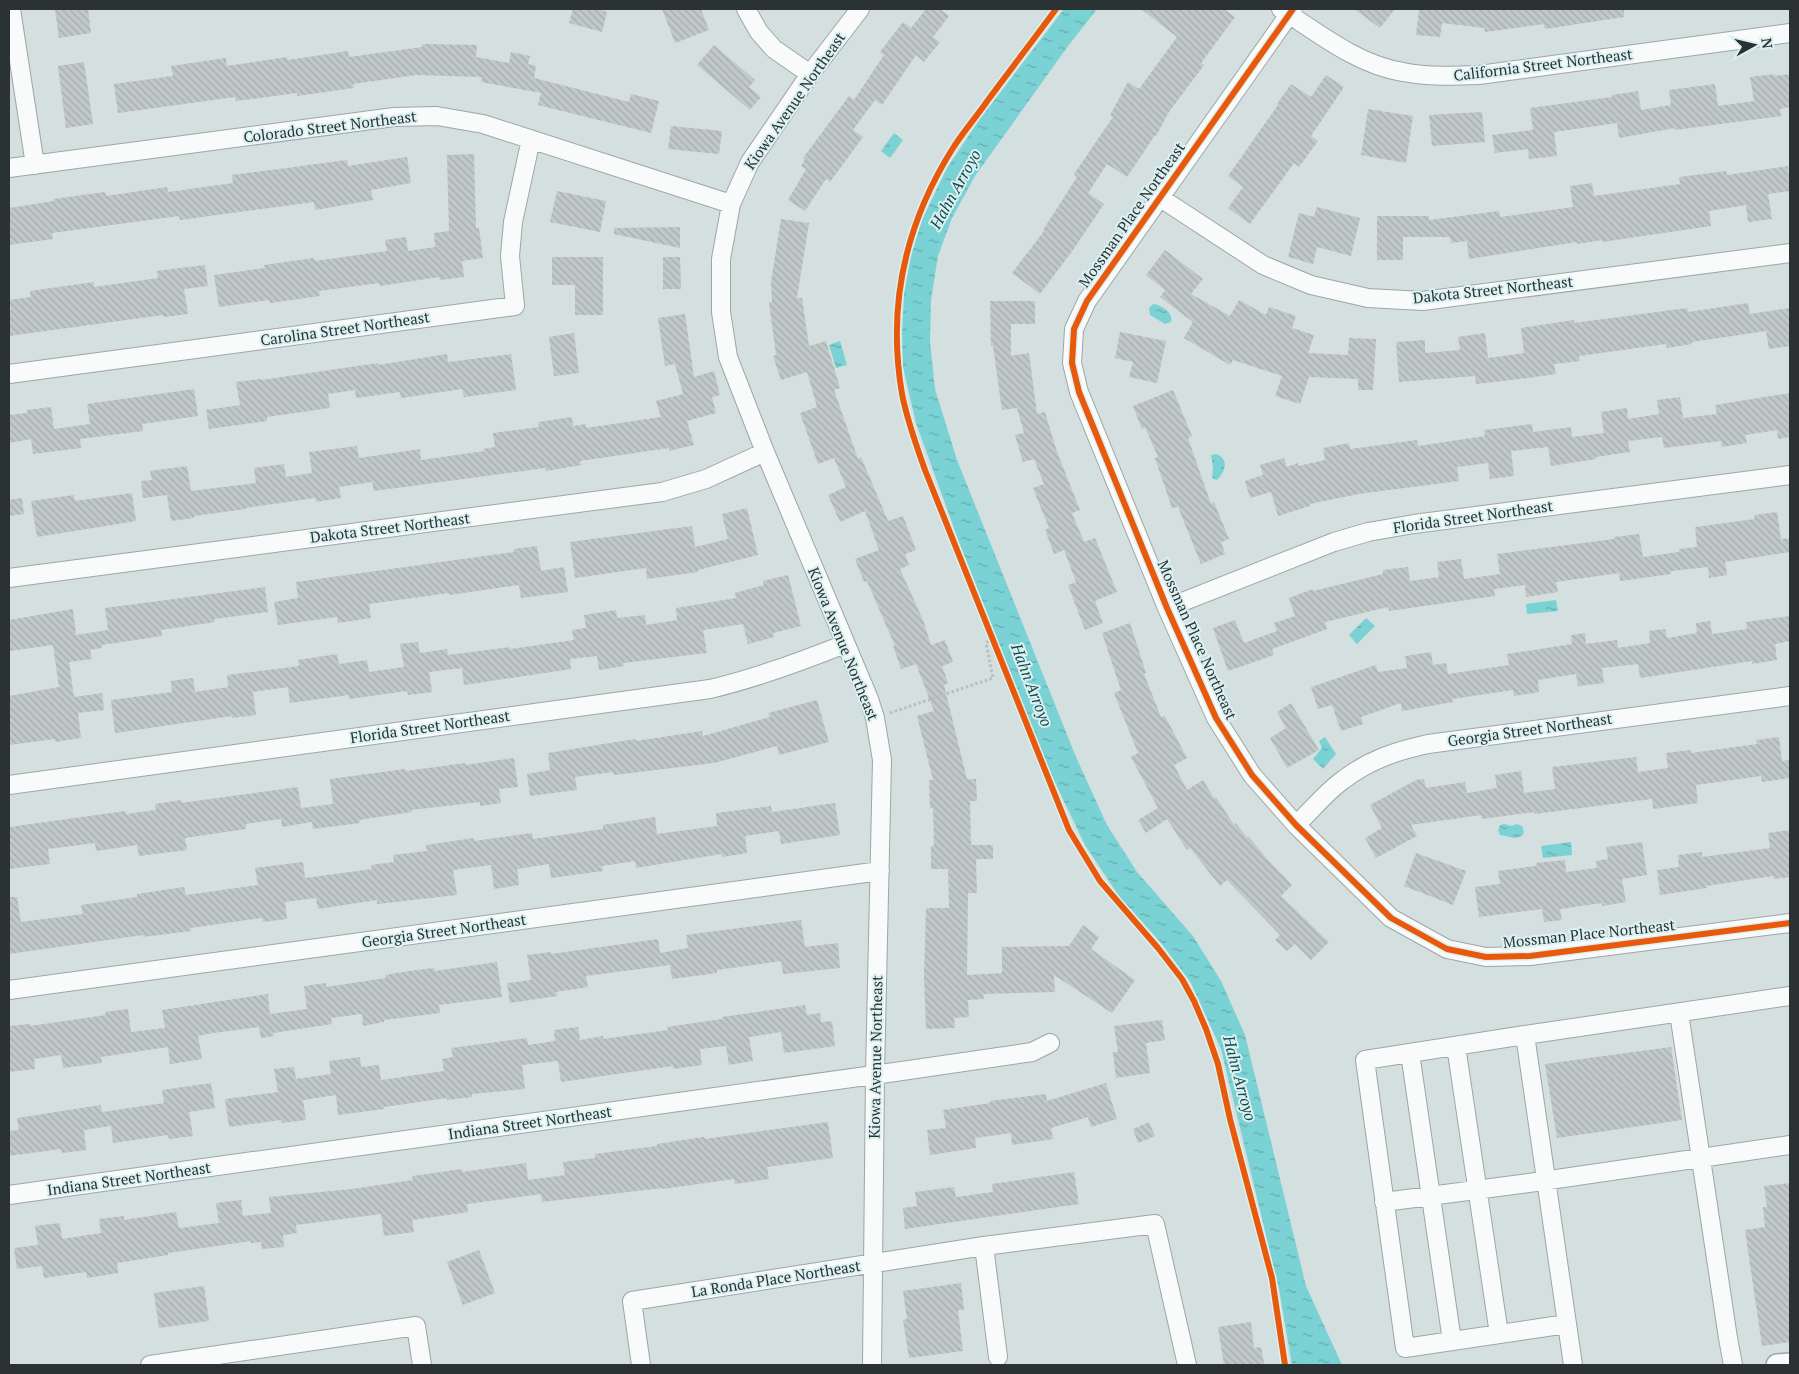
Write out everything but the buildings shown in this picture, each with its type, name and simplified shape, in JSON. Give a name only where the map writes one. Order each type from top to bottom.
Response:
[{"type":"main road","points":[[1777,1365],[1790,1364]]},
{"type":"street","points":[[11,9],[35,165]]},
{"type":"street","points":[[746,9],[759,32],[774,49],[810,74]]},
{"type":"street","name":"Kiowa Avenue Northeast","points":[[860,9],[810,74],[750,162],[731,204],[721,259],[721,312],[728,357],[765,452],[868,699],[875,718],[882,760],[875,1074],[872,1365]]},
{"type":"street","name":"California Street Northeast","points":[[1288,11],[1354,55],[1374,64],[1402,72],[1448,76],[1479,75],[1790,33]]},
{"type":"street","name":"Mossman Place Northeast","points":[[1288,11],[1087,301],[1074,329],[1072,363],[1079,392],[1167,608],[1216,718],[1252,775],[1296,826],[1392,918],[1447,949],[1486,957],[1530,956],[1790,923]]},
{"type":"street","name":"Colorado Street Northeast","points":[[9,168],[394,117],[438,116],[483,124],[731,204]]},
{"type":"street","name":"Carolina Street Northeast","points":[[9,374],[514,306],[510,256],[513,222],[531,139]]},
{"type":"street","name":"Dakota Street Northeast","points":[[1159,197],[1264,265],[1311,285],[1368,298],[1422,301],[1790,253]]},
{"type":"street","name":"Dakota Street Northeast","points":[[9,578],[662,492],[706,480],[765,452]]},
{"type":"street","name":"Florida Street Northeast","points":[[1167,608],[1334,542],[1368,532],[1414,524],[1790,475]]},
{"type":"street","name":"Florida Street Northeast","points":[[9,785],[710,689],[786,668],[845,644]]},
{"type":"street","name":"Georgia Street Northeast","points":[[1296,826],[1342,780],[1368,764],[1398,750],[1428,744],[1790,696]]},
{"type":"street","name":"Georgia Street Northeast","points":[[9,990],[880,871]]},
{"type":"street","points":[[1567,1324],[1405,1348],[1365,1060],[1790,996]]},
{"type":"street","points":[[1679,1013],[1734,1365]]},
{"type":"street","points":[[1525,1035],[1573,1365]]},
{"type":"street","name":"Indiana Street Northeast","points":[[9,1195],[1032,1052],[1050,1043]]},
{"type":"street","points":[[1456,1046],[1499,1334]]},
{"type":"street","points":[[1410,1053],[1452,1341]]},
{"type":"street","points":[[1384,1202],[1790,1145]]},
{"type":"street","name":"La Ronda Place Northeast","points":[[641,1365],[632,1301],[984,1246],[1155,1224],[1187,1365]]},
{"type":"street","points":[[984,1246],[998,1357]]},
{"type":"street","points":[[150,1365],[239,1359],[416,1326],[422,1365]]},
{"type":"path","points":[[988,630],[996,647]]},
{"type":"path","points":[[875,718],[993,678],[986,643],[992,638]]},
{"type":"water","name":"Hahn Arroyo","points":[[1064,9],[1097,9],[1068,46],[975,176],[952,218],[938,256],[931,300],[930,341],[935,389],[957,460],[1076,757],[1107,825],[1137,872],[1193,936],[1221,981],[1245,1035],[1306,1286],[1342,1365],[1292,1365],[1279,1289],[1221,1049],[1191,983],[1162,944],[1119,896],[1085,845],[1049,770],[959,542],[916,423],[903,367],[904,294],[911,256],[922,220],[947,168],[980,119]]},
{"type":"water","points":[[894,133],[903,140],[890,158],[881,151]]},
{"type":"water","points":[[1153,304],[1167,310],[1171,316],[1171,322],[1165,324],[1150,315],[1149,308]]},
{"type":"water","points":[[840,341],[847,365],[836,368],[829,345]]},
{"type":"water","points":[[1216,454],[1225,462],[1224,470],[1217,480],[1212,478],[1211,455]]},
{"type":"water","points":[[1556,600],[1558,611],[1527,614],[1526,604]]},
{"type":"water","points":[[1366,618],[1375,626],[1357,644],[1349,635]]},
{"type":"water","points":[[1325,737],[1336,754],[1323,769],[1313,759],[1322,748],[1319,741]]},
{"type":"water","points":[[1500,825],[1522,826],[1524,832],[1522,836],[1515,838],[1500,835],[1498,831]]},
{"type":"water","points":[[1571,842],[1572,855],[1543,858],[1541,846]]},
{"type":"cycle path","points":[[1056,9],[957,142],[936,177],[923,206],[904,266],[899,298],[897,329],[902,394],[909,423],[925,470],[1069,830],[1100,881],[1182,979],[1206,1029],[1218,1064],[1230,1119],[1272,1278],[1285,1365]]},
{"type":"cycle path","points":[[1293,9],[1087,301],[1074,329],[1072,363],[1079,392],[1167,608],[1216,718],[1252,775],[1296,825],[1391,918],[1447,949],[1486,957],[1530,956],[1790,923]]}]
